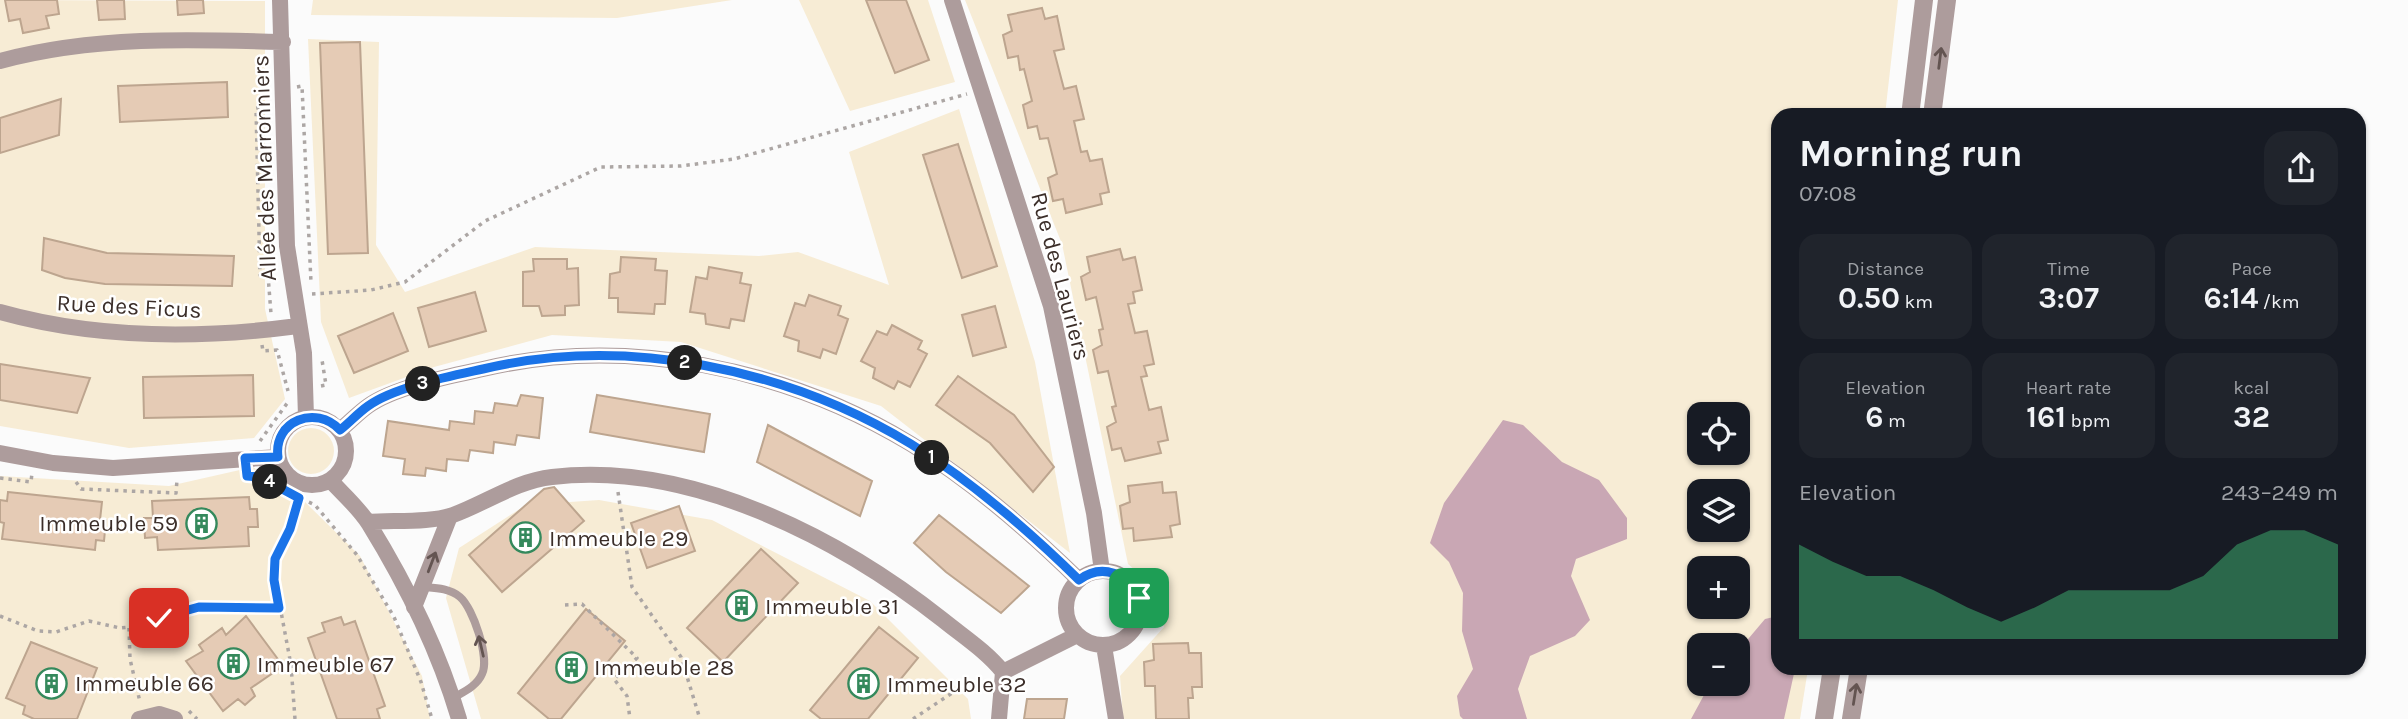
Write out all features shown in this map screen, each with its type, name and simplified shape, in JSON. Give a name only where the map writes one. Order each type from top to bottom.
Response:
[{"type":"street","name":"Allée des Marronniers","points":[[280,0],[287,246],[304,353],[306,416]]},
{"type":"street","name":"Rue des Lauriers","points":[[952,0],[1051,306],[1094,513],[1102,571]]},
{"type":"street","points":[[1911,108],[1924,0]]},
{"type":"street","points":[[1933,108],[1947,0]]},
{"type":"street","points":[[0,61],[71,46],[150,40],[283,42]]},
{"type":"street","name":"Rue des Ficus","points":[[0,312],[48,324],[160,335],[298,327]]},
{"type":"street","points":[[340,430],[369,405],[435,380],[498,365],[563,354],[603,354],[681,362],[754,379],[822,401],[900,438],[989,498],[1048,548],[1079,580]]},
{"type":"street","points":[[306,416],[328,421],[340,430],[345,441],[346,457],[330,480],[319,484],[301,483],[286,473],[278,457],[282,434],[290,424],[306,416]]},
{"type":"street","points":[[0,453],[42,462],[113,468],[192,465],[278,457]]},
{"type":"street","points":[[368,522],[450,516],[514,488],[550,477],[663,482],[711,493],[814,538],[881,574],[981,649],[1003,672],[999,719]]},
{"type":"street","points":[[330,480],[368,522],[414,607],[453,698],[458,719]]},
{"type":"street","points":[[414,607],[450,516]]},
{"type":"street","points":[[1102,571],[1120,575],[1130,583],[1137,593],[1140,610],[1135,628],[1127,637],[1104,646],[1089,643],[1077,635],[1070,626],[1066,610],[1069,593],[1079,580],[1102,571]]},
{"type":"street","points":[[1003,672],[1077,635]]},
{"type":"street","points":[[1104,646],[1116,719]]},
{"type":"street","points":[[1824,719],[1831,675]]},
{"type":"street","points":[[1851,719],[1858,675]]},
{"type":"street","points":[[140,711],[175,719]]},
{"type":"lane","points":[[423,586],[443,589],[460,597],[471,613],[483,649],[482,675],[474,685],[453,698]]},
{"type":"path","points":[[312,294],[371,290],[405,282],[485,221],[601,167],[681,166],[734,159],[982,90]]},
{"type":"path","points":[[288,392],[286,407],[259,443],[244,450],[247,476],[260,477],[315,505],[340,533],[377,584],[409,650],[432,719]]},
{"type":"path","points":[[617,478],[632,587],[681,657],[700,719]]},
{"type":"path","points":[[296,719],[291,664],[274,580],[275,559],[290,529],[299,498]]},
{"type":"path","points":[[565,605],[582,604],[637,657],[614,679],[626,696],[631,719]]},
{"type":"path","points":[[0,616],[48,633],[89,621],[129,628],[187,608],[279,608]]},
{"type":"path","points":[[129,628],[130,659],[140,711]]},
{"type":"path","points":[[913,719],[958,689]]},
{"type":"shaded area","points":[[0,0],[265,1],[265,309],[285,399],[254,438],[129,448],[0,426]]},
{"type":"shaded area","points":[[313,0],[732,0],[617,18],[311,15]]},
{"type":"shaded area","points":[[799,0],[928,0],[955,82],[850,111]]},
{"type":"shaded area","points":[[965,0],[1898,0],[1886,108],[1771,108],[1771,675],[1807,675],[1800,719],[1123,719],[1120,676],[1164,627],[1152,585],[1128,564],[1062,244]]},
{"type":"shaded area","points":[[308,39],[379,42],[376,245],[405,292],[535,247],[759,256],[798,252],[889,285],[849,152],[959,109],[1035,362],[1070,553],[881,406],[681,342],[552,335],[434,367],[349,398],[321,322]]},
{"type":"shaded area","points":[[1503,420],[1523,425],[1562,462],[1599,480],[1627,518],[1627,539],[1576,559],[1571,576],[1590,620],[1575,636],[1530,656],[1518,689],[1527,719],[1463,719],[1460,716],[1457,696],[1473,669],[1462,631],[1463,593],[1449,562],[1430,543],[1444,503]]},
{"type":"shaded area","points":[[311,428],[327,435],[334,451],[327,467],[311,474],[295,467],[288,451],[295,435]]},
{"type":"shaded area","points":[[253,467],[305,502],[360,556],[422,676],[430,719],[0,719],[0,476],[169,486]]},
{"type":"shaded area","points":[[599,500],[712,520],[870,601],[968,699],[971,719],[481,719],[446,598],[459,548],[526,505]]},
{"type":"shaded area","points":[[1771,618],[1771,675],[1794,675],[1784,719],[1691,719],[1703,696],[1750,696],[1750,637],[1765,619]]},
{"type":"building","points":[[5,0],[57,0],[59,14],[46,16],[49,28],[23,33],[20,19],[9,21]]},
{"type":"building","points":[[97,0],[124,0],[125,19],[99,20]]},
{"type":"building","points":[[177,0],[203,0],[204,13],[178,15]]},
{"type":"building","points":[[866,0],[906,0],[929,60],[895,73]]},
{"type":"building","points":[[1042,8],[1045,19],[1057,16],[1064,49],[1054,51],[1064,89],[1076,86],[1084,119],[1074,121],[1081,152],[1087,151],[1090,161],[1102,159],[1109,192],[1100,194],[1102,204],[1066,213],[1063,199],[1053,201],[1048,178],[1057,174],[1048,138],[1040,139],[1037,126],[1028,128],[1023,105],[1032,101],[1024,69],[1020,70],[1018,56],[1008,58],[1003,35],[1012,31],[1008,15]]},
{"type":"building","points":[[360,42],[368,253],[328,254],[320,43]]},
{"type":"building","points":[[227,82],[228,117],[120,122],[118,86]]},
{"type":"building","points":[[61,99],[59,135],[0,153],[0,118]]},
{"type":"building","points":[[958,144],[997,266],[962,278],[923,155]]},
{"type":"building","points":[[44,238],[107,253],[234,256],[232,286],[105,284],[65,278],[42,270]]},
{"type":"building","points":[[1120,249],[1123,260],[1135,257],[1142,290],[1133,292],[1135,303],[1128,304],[1135,333],[1147,331],[1154,364],[1144,366],[1147,376],[1141,377],[1149,410],[1161,407],[1168,440],[1158,442],[1161,453],[1125,461],[1121,448],[1112,450],[1107,427],[1116,422],[1112,407],[1116,406],[1108,371],[1098,373],[1093,350],[1102,345],[1099,330],[1103,329],[1096,297],[1086,300],[1081,277],[1090,272],[1087,257]]},
{"type":"building","points":[[621,257],[656,259],[655,270],[667,271],[665,304],[655,304],[654,314],[618,312],[618,298],[609,298],[610,274],[620,272]]},
{"type":"building","points":[[533,259],[567,259],[567,269],[578,268],[579,305],[565,306],[565,315],[542,316],[539,306],[523,306],[523,272],[534,271]]},
{"type":"building","points":[[709,267],[742,273],[740,283],[751,285],[744,321],[731,319],[729,328],[706,324],[705,314],[690,312],[696,277],[707,279]]},
{"type":"building","points":[[475,292],[486,331],[429,347],[418,308]]},
{"type":"building","points":[[809,295],[841,306],[838,315],[848,319],[836,354],[823,349],[820,358],[798,351],[799,341],[784,336],[795,303],[805,306]]},
{"type":"building","points":[[995,306],[1006,347],[973,356],[962,315]]},
{"type":"building","points":[[393,313],[408,351],[354,373],[338,336]]},
{"type":"building","points":[[892,325],[922,341],[918,349],[927,354],[910,387],[898,381],[894,389],[873,378],[875,368],[861,361],[877,331],[887,335]]},
{"type":"building","points":[[0,364],[90,378],[77,413],[0,400]]},
{"type":"building","points":[[253,375],[254,416],[144,418],[143,377]]},
{"type":"building","points":[[958,376],[1014,415],[1054,467],[1033,492],[990,443],[936,405]]},
{"type":"building","points":[[521,395],[543,398],[539,438],[517,435],[515,445],[494,442],[493,453],[470,450],[468,461],[447,459],[446,471],[426,468],[425,476],[403,474],[405,459],[383,456],[388,421],[449,430],[450,421],[474,424],[475,411],[493,413],[495,403],[517,406]]},
{"type":"building","points":[[597,395],[710,414],[704,452],[590,432]]},
{"type":"building","points":[[768,425],[872,481],[860,516],[757,462]]},
{"type":"building","points":[[1162,482],[1163,493],[1176,492],[1180,524],[1170,526],[1172,537],[1134,541],[1133,528],[1123,529],[1120,506],[1130,502],[1128,486]]},
{"type":"building","name":"Immeuble 29","points":[[554,487],[584,521],[502,592],[469,555],[544,489]]},
{"type":"building","points":[[8,492],[102,502],[100,520],[106,520],[104,541],[96,540],[95,550],[2,539],[4,523],[0,522],[0,500],[7,501]]},
{"type":"building","name":"Immeuble 59","points":[[249,497],[250,509],[257,509],[258,527],[248,527],[249,546],[158,550],[157,537],[145,538],[144,518],[153,518],[152,501]]},
{"type":"building","points":[[679,506],[695,551],[647,568],[631,523]]},
{"type":"building","points":[[939,515],[1029,586],[1001,613],[946,572],[914,543]]},
{"type":"building","name":"Immeuble 31","points":[[761,549],[798,583],[723,662],[687,628]]},
{"type":"building","name":"Immeuble 28","points":[[586,609],[625,641],[561,719],[549,719],[518,693]]},
{"type":"building","name":"Immeuble 67","points":[[246,616],[283,666],[251,688],[255,696],[245,705],[238,699],[223,711],[186,661],[203,651],[199,645],[222,628],[226,635]]},
{"type":"building","points":[[341,617],[344,625],[355,621],[385,706],[377,709],[380,719],[337,719],[308,638],[325,632],[322,623]]},
{"type":"building","name":"Immeuble 32","points":[[879,627],[918,658],[868,719],[821,719],[810,710]]},
{"type":"building","name":"Immeuble 66","points":[[31,642],[97,668],[77,719],[34,719],[23,714],[25,706],[6,698]]},
{"type":"building","points":[[1188,643],[1189,653],[1201,653],[1202,687],[1192,687],[1193,698],[1188,698],[1189,719],[1156,719],[1155,686],[1145,686],[1144,662],[1154,660],[1153,644]]},
{"type":"building","points":[[1027,699],[1067,699],[1064,719],[1024,719]]},
{"type":"place","name":"Immeuble 59","points":[[201,523]]},
{"type":"place","name":"Immeuble 29","points":[[526,538]]},
{"type":"place","name":"Immeuble 31","points":[[742,606]]},
{"type":"place","name":"Immeuble 67","points":[[234,664]]},
{"type":"place","name":"Immeuble 28","points":[[571,667]]},
{"type":"place","name":"Immeuble 66","points":[[52,683]]},
{"type":"place","name":"Immeuble 32","points":[[864,684]]},
{"type":"route","points":[[159,618],[187,608],[199,607],[279,608],[273,569],[278,551],[290,529],[299,498],[260,477],[247,476],[245,458],[278,457],[279,439],[290,424],[306,416],[314,416],[328,421],[340,430],[369,405],[435,380],[527,359],[563,354],[603,354],[681,362],[754,379],[822,401],[911,444],[959,476],[1022,525],[1079,580],[1096,572],[1114,573],[1130,583],[1139,598]]}]
